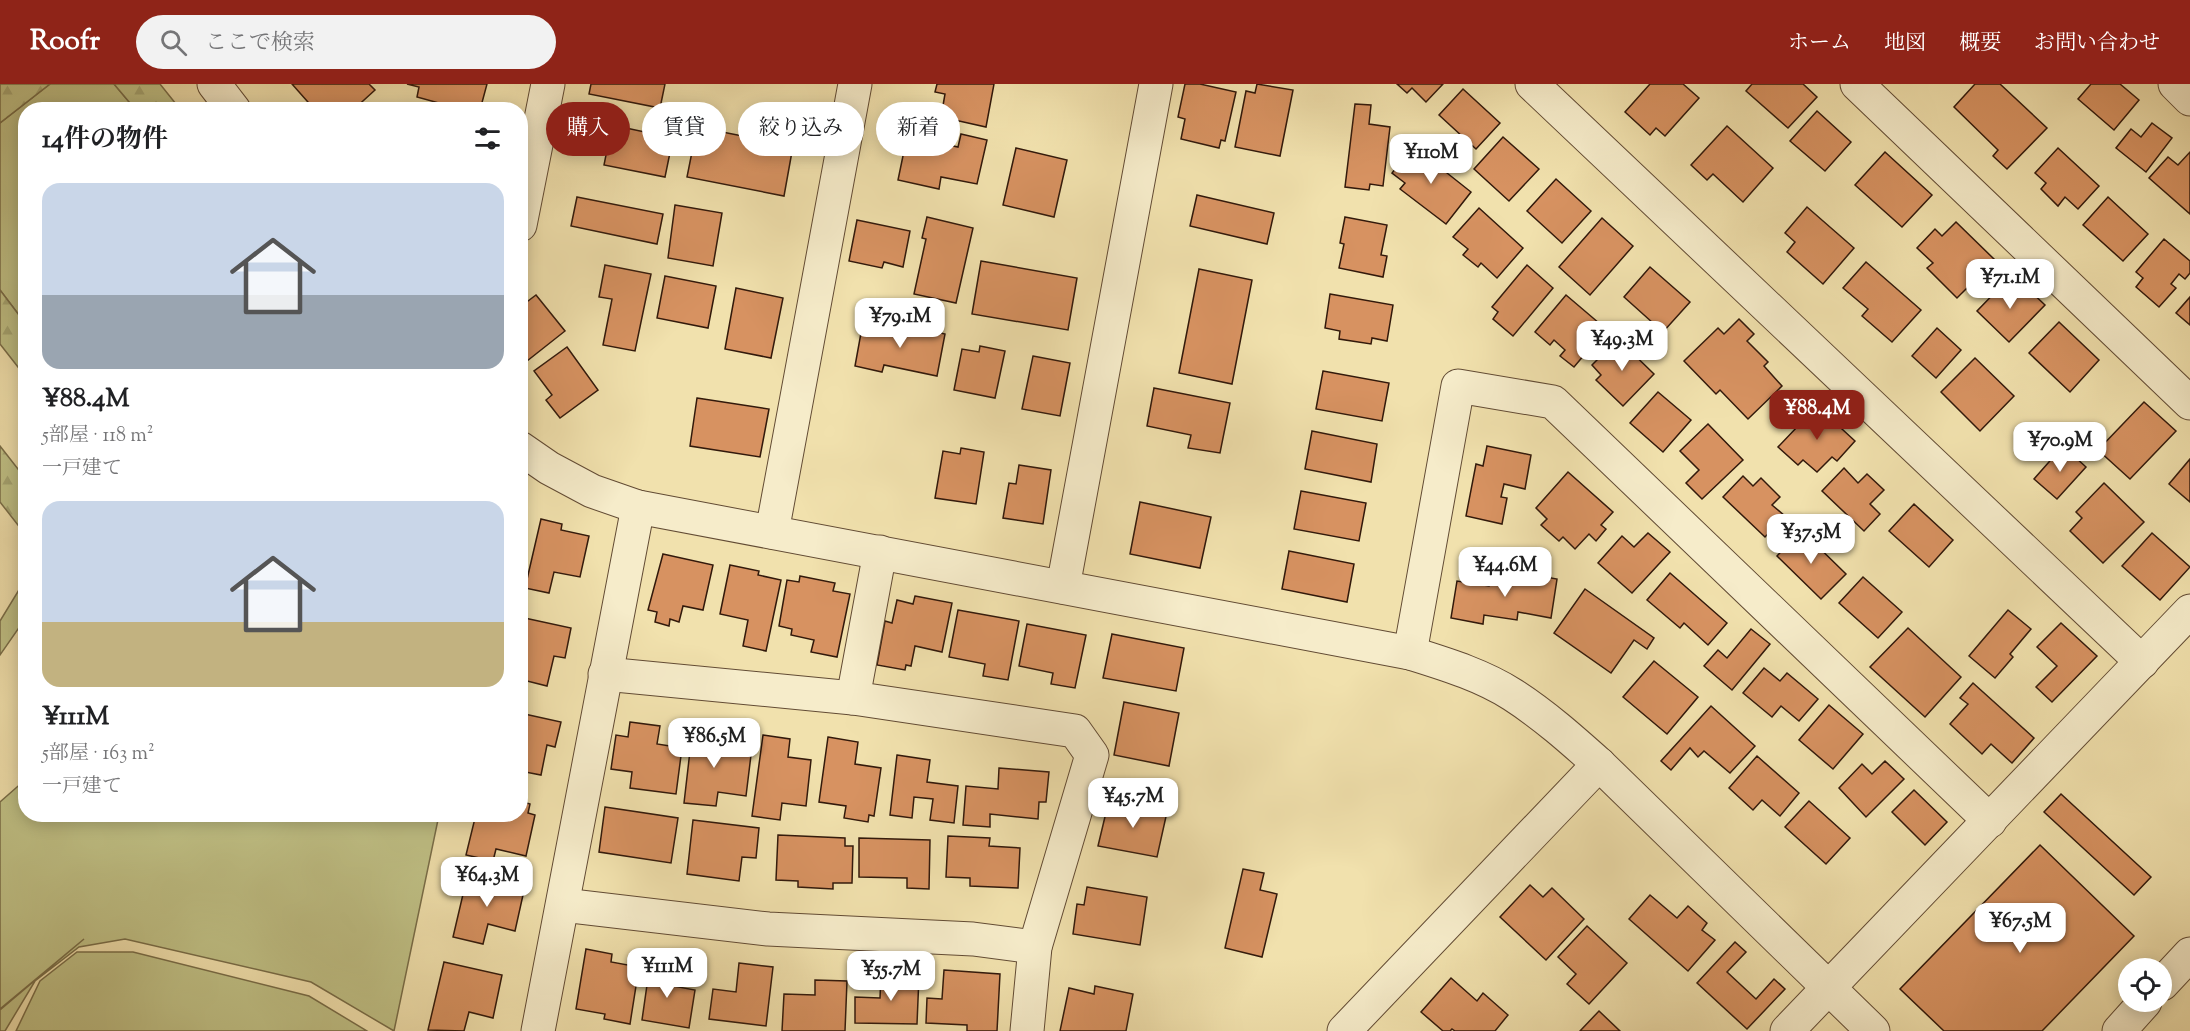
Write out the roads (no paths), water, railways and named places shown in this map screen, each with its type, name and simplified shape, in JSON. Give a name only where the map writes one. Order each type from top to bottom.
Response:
[{"type":"street","points":[[214,84],[228,102]]},
{"type":"street","points":[[528,185],[548,84]]},
{"type":"street","points":[[771,532],[855,84]]},
{"type":"street","points":[[1063,587],[1156,84]]},
{"type":"street","points":[[1532,84],[2142,662]]},
{"type":"street","points":[[1857,84],[2190,403]]},
{"type":"street","points":[[2175,84],[2190,99]]},
{"type":"street","points":[[1410,653],[1458,386],[1553,402],[1990,821]]},
{"type":"street","points":[[528,454],[549,468],[592,491],[638,507],[1410,653],[1461,669],[1511,693],[1555,725],[1599,764],[1873,1031]]},
{"type":"street","points":[[538,1031],[638,507]]},
{"type":"street","points":[[853,698],[880,552]]},
{"type":"street","points":[[1787,1031],[2190,611]]},
{"type":"street","points":[[605,674],[853,698],[1075,731],[1092,755],[1035,947],[1027,1031]]},
{"type":"street","points":[[1344,1031],[1599,764]]},
{"type":"street","points":[[563,905],[768,929],[973,939],[1035,947]]},
{"type":"street","points":[[2172,973],[2190,954]]},
{"type":"street","points":[[2119,1031],[2136,1012]]}]
